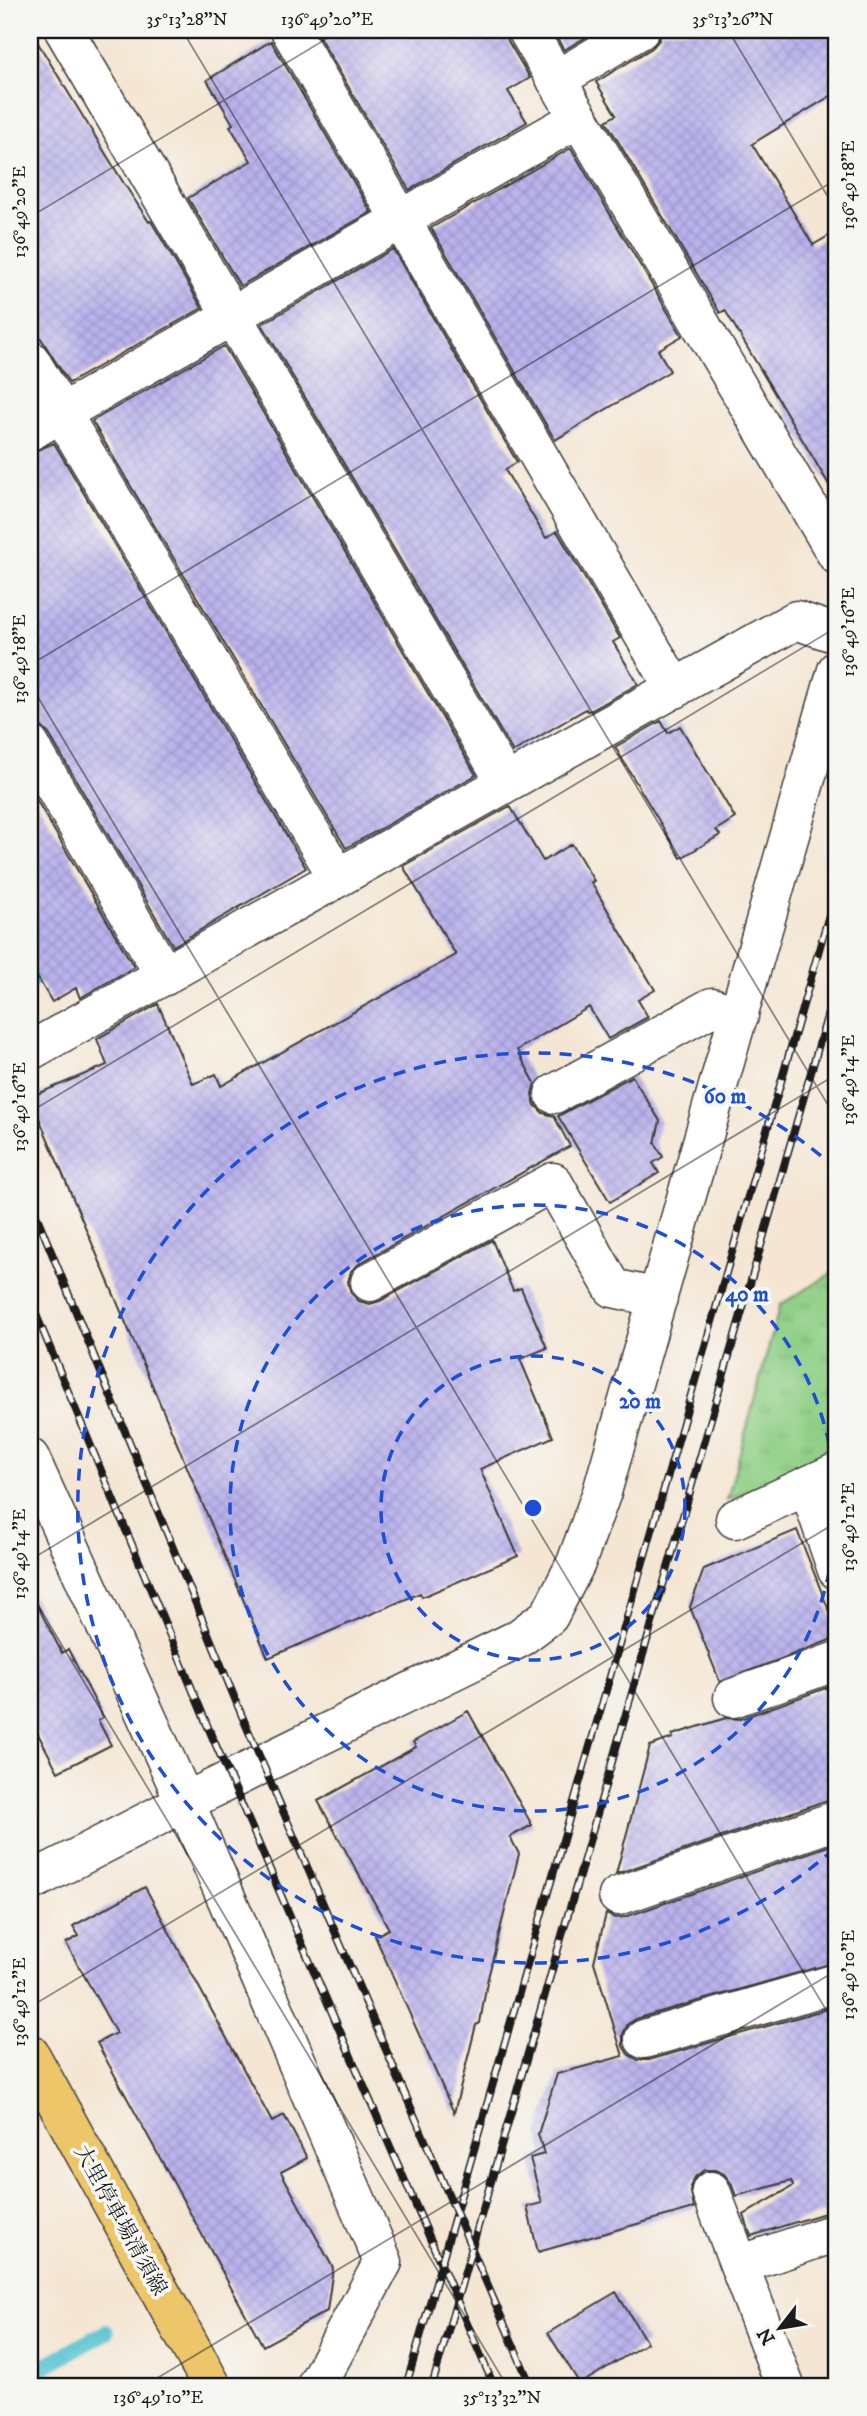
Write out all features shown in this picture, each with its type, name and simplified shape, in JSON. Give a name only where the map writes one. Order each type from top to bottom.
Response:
[{"type":"main road","name":"大里停車場清須線","points":[[30,2054],[212,2386]]},
{"type":"street","points":[[65,30],[506,783]]},
{"type":"street","points":[[290,30],[675,688]]},
{"type":"street","points":[[527,30],[837,555]]},
{"type":"street","points":[[556,80],[640,30]]},
{"type":"street","points":[[45,422],[579,118]]},
{"type":"street","points":[[30,360],[45,422],[338,878]]},
{"type":"street","points":[[30,1051],[796,620],[837,634]]},
{"type":"street","points":[[30,1882],[518,1639],[549,1616],[576,1563],[602,1492],[837,670]]},
{"type":"street","points":[[30,745],[165,975]]},
{"type":"street","points":[[554,1094],[712,1007],[739,1016]]},
{"type":"street","points":[[370,1283],[553,1182],[613,1288],[658,1298]]},
{"type":"street","points":[[30,1458],[186,1802],[383,2262],[316,2386]]},
{"type":"street","points":[[735,1519],[823,1479],[837,1570]]},
{"type":"street","points":[[733,1699],[837,1661]]},
{"type":"street","points":[[618,1896],[837,1820]]},
{"type":"street","points":[[644,2039],[837,1983]]},
{"type":"street","points":[[711,2191],[785,2386]]},
{"type":"street","points":[[739,2265],[832,2234]]},
{"type":"green space","points":[[837,1270],[837,1449],[727,1500],[780,1305]]},
{"type":"building","points":[[30,30],[123,182],[149,222],[151,221],[202,308],[69,383],[30,321]]},
{"type":"building","points":[[315,30],[505,30],[508,41],[530,78],[508,91],[527,122],[409,190]]},
{"type":"building","points":[[552,30],[598,30],[564,50]]},
{"type":"building","points":[[662,30],[837,30],[837,92],[752,144],[813,245],[837,231],[837,498],[725,310],[720,313],[606,121],[616,115],[596,82],[652,48],[659,40]]},
{"type":"building","points":[[271,41],[371,212],[240,286],[188,198],[251,161],[207,80]]},
{"type":"building","points":[[571,148],[682,336],[658,350],[670,371],[555,440],[431,228]]},
{"type":"building","points":[[393,249],[517,462],[505,470],[546,538],[557,531],[620,638],[613,642],[638,684],[592,710],[586,709],[513,752],[262,324]]},
{"type":"building","points":[[224,346],[476,775],[346,848],[92,421]]},
{"type":"building","points":[[54,443],[306,868],[173,946],[49,734],[36,724],[30,715],[30,453]]},
{"type":"building","points":[[661,721],[668,733],[680,726],[735,818],[716,830],[720,835],[681,858],[615,747]]},
{"type":"building","points":[[33,794],[134,967],[80,998],[76,988],[52,1002],[30,965],[30,796]]},
{"type":"building","points":[[510,806],[543,861],[572,844],[594,881],[591,882],[655,990],[638,1000],[648,1017],[608,1039],[589,1007],[517,1050],[535,1083],[532,1094],[535,1105],[543,1113],[554,1116],[570,1146],[360,1263],[351,1271],[348,1282],[351,1293],[359,1301],[370,1304],[492,1240],[513,1291],[521,1288],[547,1348],[520,1359],[553,1437],[480,1469],[518,1556],[422,1597],[420,1593],[268,1658],[30,1097],[107,1065],[97,1039],[158,1004],[193,1084],[216,1074],[221,1086],[456,955],[403,866]]},
{"type":"building","points":[[632,1076],[660,1121],[655,1143],[663,1157],[653,1163],[659,1173],[610,1202],[558,1116]]},
{"type":"building","points":[[797,1530],[837,1631],[837,1640],[830,1640],[720,1682],[690,1607],[704,1569]]},
{"type":"building","points":[[30,1591],[62,1653],[68,1649],[103,1717],[98,1720],[111,1745],[58,1772],[30,1719]]},
{"type":"building","points":[[837,1684],[837,1799],[830,1799],[616,1874],[650,1746],[673,1738],[672,1735],[726,1718],[740,1719]]},
{"type":"building","points":[[468,1711],[532,1825],[510,1837],[519,1854],[487,1982],[480,2023],[476,2025],[454,2113],[375,1936],[389,1929],[318,1801],[416,1747],[413,1742]]},
{"type":"building","points":[[837,1843],[837,1962],[638,2018],[628,2024],[623,2034],[623,2046],[628,2054],[638,2060],[649,2060],[837,2006],[837,2212],[825,2213],[751,2236],[744,2215],[793,2186],[791,2181],[736,2196],[724,2174],[715,2170],[704,2170],[695,2177],[690,2187],[694,2208],[538,2252],[527,2207],[542,2203],[530,2158],[544,2154],[538,2134],[557,2074],[623,2056],[594,1962],[606,1914],[615,1918],[625,1917]]},
{"type":"building","points":[[145,1887],[272,2122],[284,2115],[307,2158],[281,2172],[333,2268],[327,2311],[263,2346],[97,2043],[116,2033],[66,1943],[79,1936],[73,1926]]},
{"type":"building","points":[[616,2292],[647,2343],[580,2384],[548,2333]]},
{"type":"waterway","points":[[30,971],[33,979]]},
{"type":"waterway","points":[[30,2374],[106,2332]]},
{"type":"railway","points":[[406,2386],[837,887]]},
{"type":"railway","points":[[432,2386],[837,982]]},
{"type":"railway","points":[[30,1200],[242,1716],[531,2386]]},
{"type":"railway","points":[[30,1300],[208,1727],[494,2386]]}]
